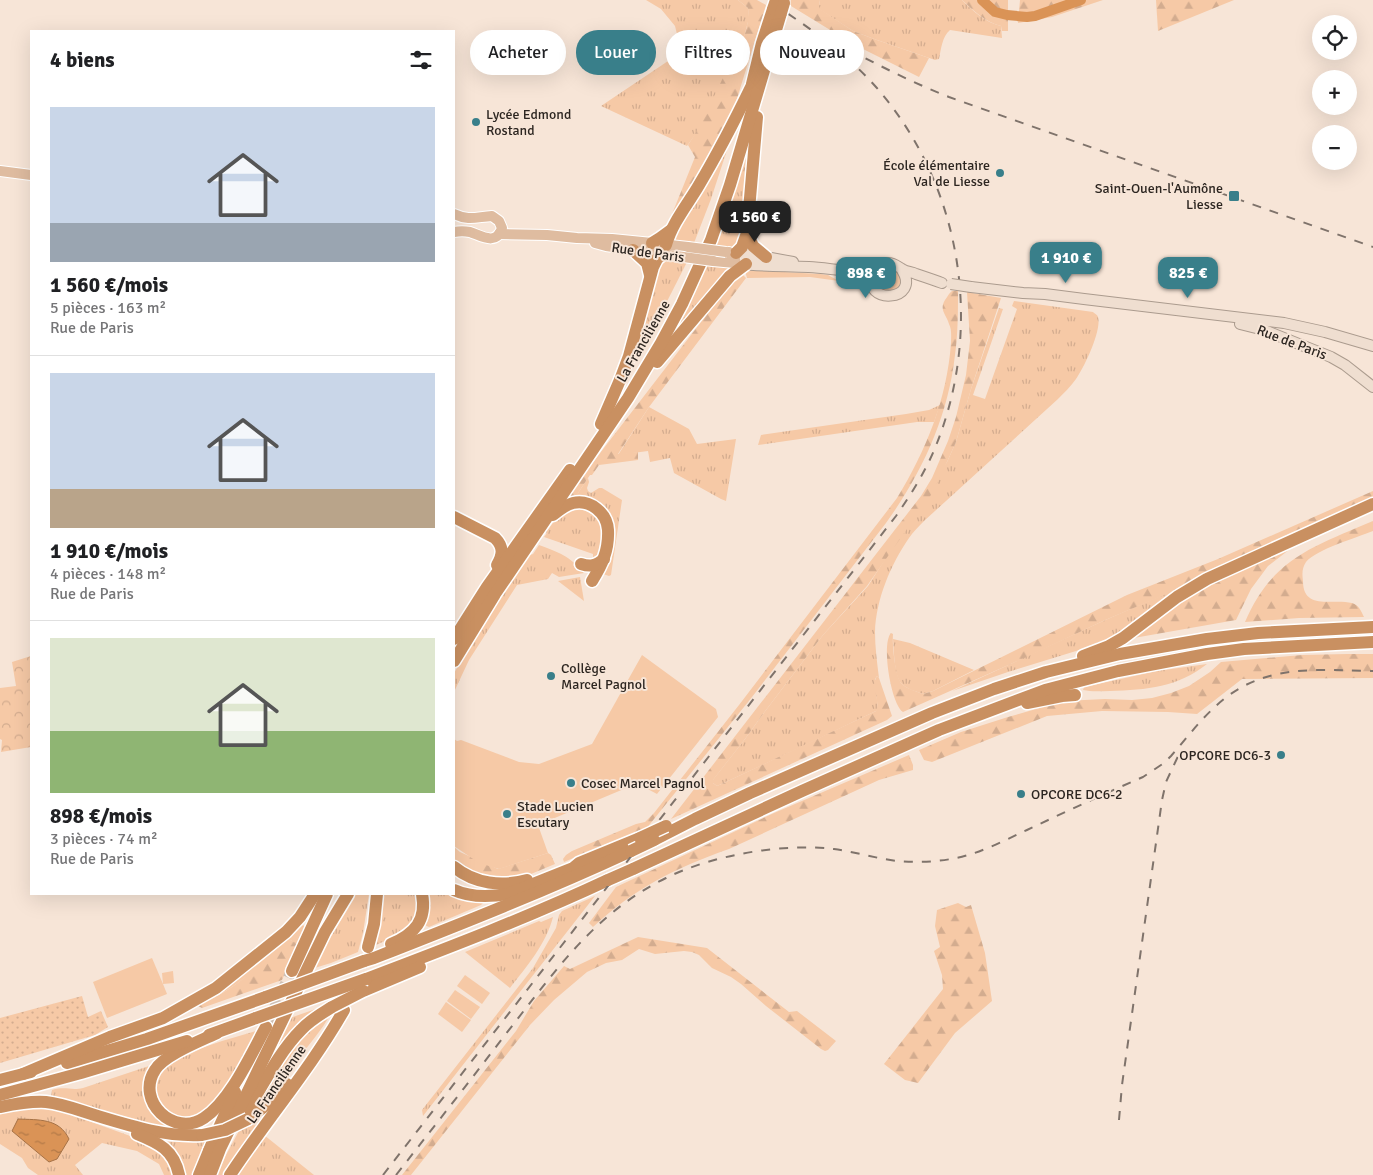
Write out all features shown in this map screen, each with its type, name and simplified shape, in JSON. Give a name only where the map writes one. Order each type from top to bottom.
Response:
[{"type":"highway","name":"La Francilienne","points":[[455,637],[487,587],[531,535],[628,398],[672,324],[711,240],[730,185],[756,86],[762,42],[780,5]]},
{"type":"highway","name":"La Francilienne","points":[[455,659],[531,535],[620,397],[669,312],[693,262],[719,196],[756,86]]},
{"type":"highway","points":[[652,243],[671,230],[756,86]]},
{"type":"highway","points":[[628,398],[730,276],[729,258],[742,247],[747,233],[756,86]]},
{"type":"highway","points":[[601,424],[629,356],[655,262],[673,251],[671,230]]},
{"type":"highway","points":[[747,233],[753,246],[766,257]]},
{"type":"highway","points":[[633,250],[647,263],[650,269],[650,276]]},
{"type":"highway","points":[[531,535],[568,505],[578,502],[594,506],[603,514],[608,527],[608,541],[604,559],[592,581]]},
{"type":"highway","points":[[1046,672],[1049,666],[1116,642],[1177,597],[1207,579],[1373,504]]},
{"type":"highway","points":[[1316,538],[1373,513]]},
{"type":"highway","points":[[455,517],[489,534],[501,546],[502,555],[487,587]]},
{"type":"highway","points":[[581,564],[596,565],[604,559]]},
{"type":"highway","points":[[370,954],[516,902],[631,851],[695,819],[850,749],[965,700],[1046,672],[1120,654],[1220,638],[1258,633],[1373,627]]},
{"type":"highway","points":[[0,1095],[216,1033],[261,1023],[365,985],[576,895],[952,725],[1018,702],[1045,690],[1100,675],[1207,654],[1244,649],[1373,642]]},
{"type":"highway","points":[[1018,702],[1030,704],[1062,696],[1075,695]]},
{"type":"highway","points":[[455,890],[462,894],[477,896],[508,894],[573,868],[666,826],[695,819]]},
{"type":"highway","points":[[455,868],[477,880],[503,884],[526,881],[571,864],[579,864]]},
{"type":"highway","points":[[23,1074],[110,1037],[163,1018],[216,988],[286,932],[300,917],[314,895]]},
{"type":"highway","points":[[292,971],[327,895]]},
{"type":"highway","points":[[209,1151],[231,1114],[255,1067],[322,926],[339,895]]},
{"type":"highway","points":[[211,1175],[220,1149],[325,932],[347,895]]},
{"type":"highway","points":[[370,954],[377,895]]},
{"type":"highway","points":[[0,1080],[146,1039],[266,997],[370,954],[399,941],[414,929],[421,918],[423,910],[422,895]]},
{"type":"highway","points":[[211,1175],[284,1052],[300,1031],[314,1018],[338,1009],[365,985]]},
{"type":"highway","name":"La Francilienne","points":[[230,1175],[335,1026],[338,1009]]},
{"type":"highway","name":"La Francilienne","points":[[199,1175],[261,1023]]},
{"type":"highway","points":[[216,1033],[161,1063],[151,1077],[149,1086],[151,1100],[158,1111],[170,1120],[181,1124],[189,1124],[198,1122],[211,1112],[229,1091],[261,1023]]},
{"type":"highway","points":[[0,1107],[45,1102],[177,1136],[202,1135],[225,1130],[248,1119],[275,1097],[335,1026]]},
{"type":"highway","points":[[111,1120],[163,1147],[172,1157],[179,1175]]},
{"type":"main road","points":[[0,166],[30,170]]},
{"type":"main road","points":[[0,171],[30,175]]},
{"type":"main road","name":"Rue de Paris","points":[[455,214],[468,218],[492,216],[500,222],[547,235]]},
{"type":"main road","points":[[499,234],[502,228],[500,222]]},
{"type":"main road","name":"Rue de Paris","points":[[455,232],[468,232],[488,239],[499,234],[612,239],[652,243],[673,251],[729,258],[766,257],[811,267]]},
{"type":"main road","name":"Rue de Paris","points":[[577,238],[606,246],[633,250],[673,251],[837,270],[875,270],[888,263],[897,265],[902,270],[947,284],[1084,298],[1272,322],[1328,333],[1373,346]]},
{"type":"main road","name":"Rue de Paris","points":[[837,270],[865,276],[878,293],[887,297],[900,293],[905,284]]},
{"type":"main road","points":[[872,283],[872,276],[875,270]]},
{"type":"main road","points":[[902,270],[906,278],[905,284],[913,282],[947,284]]},
{"type":"main road","name":"Rue de Paris","points":[[1023,293],[1053,301],[1253,326],[1331,357],[1345,365],[1373,387]]},
{"type":"green space","points":[[646,0],[738,0],[748,8],[749,18],[746,30],[676,30],[675,26],[661,9]]},
{"type":"green space","points":[[738,0],[757,0],[766,5],[750,57],[750,30],[746,30],[748,8]]},
{"type":"green space","points":[[791,0],[820,0],[820,9],[852,30],[830,30],[791,6]]},
{"type":"green space","points":[[820,0],[962,0],[980,16],[1001,26],[1002,38],[950,30],[941,47],[939,59],[935,60],[864,35],[864,30],[851,30],[819,9]]},
{"type":"green space","points":[[962,0],[1008,0],[1008,31],[1002,31],[1001,26],[985,19]]},
{"type":"green space","points":[[1020,0],[1103,0],[1052,17],[1018,23]]},
{"type":"green space","points":[[1156,0],[1234,0],[1158,31]]},
{"type":"green space","points":[[864,35],[929,58],[919,77],[864,50]]},
{"type":"green space","points":[[666,62],[666,75],[726,75],[700,128],[687,146],[601,106],[647,75],[656,75],[656,69]]},
{"type":"green space","points":[[725,75],[744,75],[731,118],[672,220],[672,214],[695,157],[688,145]]},
{"type":"green space","points":[[750,136],[744,232],[733,247],[714,246],[737,182]]},
{"type":"green space","points":[[726,146],[728,147],[711,199],[694,243],[670,239]]},
{"type":"green space","points":[[663,260],[687,262],[651,333],[627,375],[656,269]]},
{"type":"green space","points":[[706,265],[729,267],[729,271],[672,336],[685,313]]},
{"type":"green space","points":[[884,267],[894,267],[901,274],[901,284],[894,291],[884,291],[877,284],[877,274]]},
{"type":"green space","points":[[745,271],[820,274],[828,275],[839,281],[810,277],[747,278]]},
{"type":"green space","points":[[739,274],[746,278],[649,407],[618,454],[638,452],[638,460],[599,465],[578,493],[573,497],[567,496],[701,322]]},
{"type":"green space","points":[[952,291],[958,291],[956,347],[952,378],[940,422],[931,444],[899,504],[752,697],[646,829],[626,839],[609,843],[564,862],[563,859],[572,851],[645,822],[654,813],[897,498],[926,443],[940,404],[949,364],[951,343],[951,329],[944,312],[943,303]]},
{"type":"green space","points":[[967,292],[1001,298],[956,442],[933,492],[867,586],[823,635],[713,780],[713,783],[717,786],[876,711],[875,680],[877,676],[892,716],[887,720],[671,819],[921,496],[932,478],[956,417],[966,375],[970,341]]},
{"type":"green space","points":[[1014,301],[1093,312],[1098,316],[1099,323],[1095,339],[1088,358],[1074,382],[1058,399],[924,521],[902,548],[881,595],[876,620],[875,643],[879,678],[877,676],[875,679],[878,710],[717,786],[712,781],[823,635],[868,586],[947,462],[956,442],[971,389],[999,308],[1003,309],[973,395],[985,399],[1017,309],[1012,306]]},
{"type":"green space","points":[[940,405],[934,422],[917,422],[758,445],[761,435],[906,414],[929,410]]},
{"type":"green space","points":[[649,407],[689,429],[697,444],[736,439],[726,501],[674,473],[670,458],[650,462],[648,451],[618,455]]},
{"type":"green space","points":[[588,478],[587,488],[591,493],[602,488],[622,500],[611,575],[609,576],[600,573],[607,514],[566,502],[567,496],[578,493]]},
{"type":"green space","points":[[1373,491],[1373,499],[1190,584],[1103,621],[903,712],[895,698],[887,661],[888,639],[891,633],[893,634],[898,675],[902,684],[923,694],[933,691],[1127,595],[1218,559]]},
{"type":"green space","points":[[572,507],[589,508],[603,524],[602,555],[593,563],[593,554],[544,537],[556,519]]},
{"type":"green space","points":[[1373,521],[1373,531],[1337,544],[1311,557],[1306,562],[1303,571],[1304,590],[1313,600],[1352,603],[1361,610],[1364,617],[1299,618],[1245,622],[1256,600],[1268,583],[1297,557],[1332,538]]},
{"type":"green space","points":[[539,545],[563,555],[574,562],[584,573],[559,577],[552,573],[548,579],[517,585],[469,660],[455,690],[455,671],[503,593],[530,555],[533,554]]},
{"type":"green space","points":[[1294,546],[1268,566],[1251,589],[1236,620],[1128,639],[1166,610],[1198,591]]},
{"type":"green space","points":[[580,577],[584,601],[558,581]]},
{"type":"green space","points":[[1181,587],[1124,632],[1102,643],[952,691],[1103,621]]},
{"type":"green space","points":[[893,639],[910,643],[974,670],[933,691],[923,694],[914,691],[903,685],[899,679]]},
{"type":"green space","points":[[1373,654],[1373,678],[1242,679],[1197,714],[1102,711],[1047,716],[932,762],[924,760],[919,750],[961,732],[1064,701],[1132,700],[1152,698],[1171,693],[1189,686],[1221,662],[1302,655]]},
{"type":"green space","points":[[642,655],[716,709],[718,717],[657,794],[640,785],[631,786],[538,825],[548,853],[499,869],[479,863],[455,847],[455,740],[461,740],[519,762],[539,764],[592,744]]},
{"type":"green space","points":[[30,656],[30,747],[1,752],[0,688],[16,686],[12,662]]},
{"type":"green space","points":[[1207,664],[1185,678],[1162,686],[1124,690],[1083,690],[1084,687],[1157,671]]},
{"type":"green space","points":[[909,755],[913,770],[879,780],[729,849],[656,880],[624,901],[593,927],[589,923],[616,887],[774,813]]},
{"type":"green space","points":[[455,848],[460,852],[498,869],[548,853],[555,864],[515,879],[480,876],[455,862]]},
{"type":"green space","points":[[352,895],[369,895],[358,952],[308,970]]},
{"type":"green space","points":[[381,895],[417,895],[418,905],[413,921],[400,933],[374,946]]},
{"type":"green space","points":[[426,895],[455,895],[483,902],[481,905],[429,927],[422,924]]},
{"type":"green space","points":[[595,896],[423,1116],[422,1110],[533,968],[556,928],[562,911]]},
{"type":"green space","points":[[958,903],[966,907],[971,905],[985,953],[992,1001],[955,1033],[918,1083],[905,1080],[884,1064],[943,989],[942,975],[934,951],[940,947],[935,926],[937,910]]},
{"type":"green space","points":[[553,917],[541,946],[510,988],[465,952],[539,921],[541,922]]},
{"type":"green space","points":[[303,925],[305,927],[297,947],[291,940],[237,983],[201,1003]]},
{"type":"green space","points":[[638,937],[707,948],[789,1012],[797,1011],[836,1041],[828,1050],[821,1049],[741,984],[712,968],[699,955],[684,951],[655,954],[639,949],[622,960],[606,963],[587,972],[554,1000],[530,1025],[411,1175],[402,1175],[516,1031],[534,1001],[564,966],[570,969]]},
{"type":"green space","points":[[291,940],[297,947],[282,980],[202,1008],[198,1006],[236,984],[272,952]]},
{"type":"green space","points":[[152,958],[167,994],[107,1018],[93,982]]},
{"type":"green space","points":[[173,971],[174,983],[163,984],[162,973]]},
{"type":"green space","points":[[465,975],[490,993],[482,1004],[457,986]]},
{"type":"green space","points":[[455,990],[480,1007],[471,1019],[447,1001]]},
{"type":"green space","points":[[82,996],[88,1017],[101,1011],[108,1027],[95,1035],[0,1063],[0,1018]]},
{"type":"green space","points":[[446,1002],[471,1020],[462,1032],[438,1014]]},
{"type":"green space","points":[[330,1004],[259,1085],[287,1019]]},
{"type":"green space","points":[[333,1010],[318,1033],[285,1075],[254,1106],[296,1041]]},
{"type":"green space","points":[[259,1030],[224,1090],[200,1113],[188,1118],[182,1118],[166,1112],[157,1102],[155,1082],[160,1070],[181,1055]]},
{"type":"green space","points":[[152,1065],[154,1115],[171,1128],[152,1126],[51,1097],[52,1090],[83,1088]]},
{"type":"green space","points":[[25,1107],[61,1111],[144,1141],[167,1157],[175,1175],[164,1175],[159,1164],[137,1151],[102,1143],[75,1165],[83,1175],[38,1175],[28,1168],[22,1158],[0,1144],[0,1110]]},
{"type":"green space","points":[[267,1113],[226,1175],[217,1175],[240,1129]]},
{"type":"green space","points":[[264,1135],[314,1175],[235,1175]]},
{"type":"green space","points":[[209,1138],[195,1175],[182,1175],[165,1142]]},
{"type":"water","points":[[18,1119],[48,1122],[60,1127],[65,1132],[69,1139],[57,1159],[49,1162],[12,1131]]},
{"type":"waterway","points":[[982,0],[995,12],[1027,17],[1081,0]]},
{"type":"tunnel","points":[[266,1027],[292,971]]},
{"type":"railway","points":[[383,1175],[896,516],[919,481],[937,443],[951,398],[959,351],[961,304],[956,257],[945,211],[928,167],[905,125],[876,87],[851,62],[824,40],[767,0]]},
{"type":"railway","points":[[864,57],[890,71],[949,97],[1373,247]]},
{"type":"railway","points":[[396,1175],[540,990],[576,947],[617,909],[640,892],[666,878],[704,863],[770,849],[834,849],[888,860],[915,862],[961,857],[999,843],[1143,777],[1164,763],[1217,705],[1235,691],[1253,682],[1271,676],[1310,670],[1373,671]]},
{"type":"railway","points":[[1119,1120],[1122,1085],[1162,800],[1166,782],[1180,752]]},
{"type":"place","name":"Lycée Edmond Rostand","points":[[476,122]]},
{"type":"place","name":"École élémentaire Val de Liesse","points":[[1000,173]]},
{"type":"place","name":"Saint-Ouen-l'Aumône Liesse","points":[[1234,196]]},
{"type":"place","name":"Collège Marcel Pagnol","points":[[551,676]]},
{"type":"place","name":"OPCORE DC6-3","points":[[1281,755]]},
{"type":"place","name":"Cosec Marcel Pagnol","points":[[571,783]]},
{"type":"place","name":"OPCORE DC6-2","points":[[1021,794]]},
{"type":"place","name":"Stade Lucien Escutary","points":[[507,814]]}]
